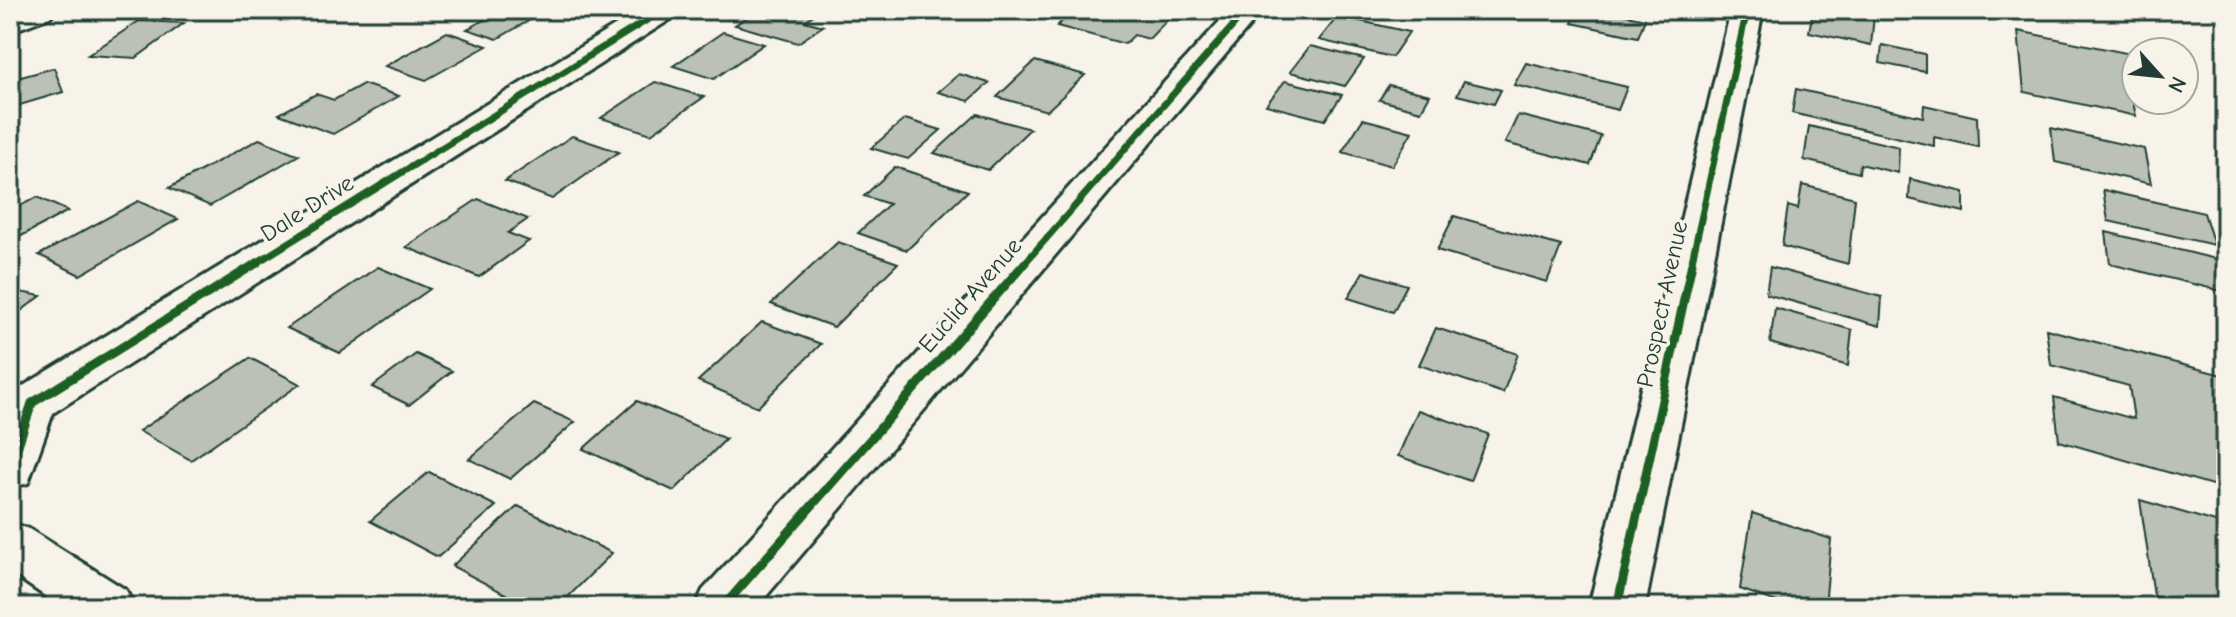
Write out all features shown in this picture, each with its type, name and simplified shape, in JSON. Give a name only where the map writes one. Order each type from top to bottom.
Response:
[{"type":"street","points":[[10,22],[39,10]]},
{"type":"street","name":"Dale Drive","points":[[10,469],[32,403],[663,10]]},
{"type":"street","name":"Euclid Avenue","points":[[723,607],[1247,10]]},
{"type":"street","name":"Prospect Avenue","points":[[1617,607],[1747,10]]},
{"type":"street","points":[[10,544],[106,607]]},
{"type":"building","points":[[482,10],[547,10],[497,39],[467,29],[495,14]]},
{"type":"building","points":[[758,10],[820,10],[805,21],[823,26],[798,43],[735,25]]},
{"type":"building","points":[[1074,10],[1127,13],[1141,10],[1170,17],[1149,39],[1134,35],[1125,44],[1057,26]]},
{"type":"building","points":[[1578,10],[1604,10],[1645,19],[1638,37],[1572,23]]},
{"type":"building","points":[[1813,10],[1845,10],[1874,16],[1871,45],[1809,32]]},
{"type":"building","points":[[1338,16],[1409,32],[1392,57],[1319,40]]},
{"type":"building","points":[[139,21],[184,23],[136,58],[88,55]]},
{"type":"building","points":[[2018,31],[2120,52],[2120,113],[2024,92]]},
{"type":"building","points":[[447,32],[487,46],[426,80],[385,66]]},
{"type":"building","points":[[723,32],[764,44],[714,79],[673,66]]},
{"type":"building","points":[[1882,45],[1925,54],[1925,72],[1880,63]]},
{"type":"building","points":[[1310,46],[1364,59],[1345,86],[1290,72]]},
{"type":"building","points":[[1035,61],[1085,75],[1047,111],[997,97]]},
{"type":"building","points":[[1526,63],[1627,87],[1618,110],[1514,85]]},
{"type":"building","points":[[54,68],[63,92],[10,108],[10,80]]},
{"type":"building","points":[[959,74],[989,83],[969,101],[938,92]]},
{"type":"building","points":[[1285,81],[1342,95],[1325,120],[1266,105]]},
{"type":"building","points":[[1464,81],[1501,90],[1494,104],[1457,95]]},
{"type":"building","points":[[655,82],[704,97],[651,134],[601,118]]},
{"type":"building","points":[[363,84],[399,96],[333,134],[279,114],[316,94],[334,100]]},
{"type":"building","points":[[1389,85],[1430,95],[1421,111],[1379,100]]},
{"type":"building","points":[[1796,89],[1923,117],[1924,105],[1977,117],[1978,147],[1934,137],[1934,146],[1792,113]]},
{"type":"building","points":[[977,114],[1030,129],[988,170],[934,153]]},
{"type":"building","points":[[1518,115],[1601,136],[1590,165],[1505,143]]},
{"type":"building","points":[[905,119],[941,130],[908,159],[871,148]]},
{"type":"building","points":[[1363,119],[1412,132],[1392,166],[1342,152]]},
{"type":"building","points":[[1809,126],[1899,147],[1898,173],[1860,164],[1859,173],[1804,160]]},
{"type":"building","points":[[2051,128],[2144,149],[2151,184],[2055,162]]},
{"type":"building","points":[[572,136],[619,152],[552,199],[505,181]]},
{"type":"building","points":[[259,139],[299,155],[210,206],[169,188]]},
{"type":"building","points":[[895,167],[968,191],[907,250],[858,233],[889,204],[864,196]]},
{"type":"building","points":[[1910,179],[1964,192],[1964,212],[1909,199]]},
{"type":"building","points":[[1802,185],[1855,198],[1848,264],[1782,246],[1788,206],[1798,209]]},
{"type":"building","points":[[2103,190],[2204,213],[2214,245],[2108,221]]},
{"type":"building","points":[[37,197],[68,211],[10,242],[10,211]]},
{"type":"building","points":[[478,199],[528,219],[508,233],[529,241],[479,277],[406,247]]},
{"type":"building","points":[[138,201],[178,219],[80,275],[39,255]]},
{"type":"building","points":[[1454,216],[1561,246],[1547,282],[1437,250]]},
{"type":"building","points":[[2106,232],[2224,261],[2226,292],[2110,264]]},
{"type":"building","points":[[838,242],[898,263],[834,327],[771,304]]},
{"type":"building","points":[[378,267],[430,289],[340,353],[287,328]]},
{"type":"building","points":[[1770,267],[1882,297],[1880,326],[1766,294]]},
{"type":"building","points":[[1363,272],[1407,285],[1393,312],[1348,298]]},
{"type":"building","points":[[10,290],[41,296],[10,319]]},
{"type":"building","points":[[1775,308],[1852,330],[1848,366],[1770,343]]},
{"type":"building","points":[[762,322],[821,344],[758,407],[698,381]]},
{"type":"building","points":[[1436,328],[1518,354],[1503,393],[1419,365]]},
{"type":"building","points":[[2046,329],[2226,376],[2226,489],[2059,441],[2054,397],[2134,419],[2129,386],[2051,365]]},
{"type":"building","points":[[416,354],[452,371],[409,405],[372,387]]},
{"type":"building","points":[[250,358],[300,384],[191,460],[139,431]]},
{"type":"building","points":[[637,401],[726,439],[674,491],[583,449]]},
{"type":"building","points":[[534,404],[575,422],[510,479],[469,459]]},
{"type":"building","points":[[1418,410],[1488,434],[1470,481],[1398,456]]},
{"type":"building","points":[[429,472],[496,506],[438,557],[370,521]]},
{"type":"building","points":[[2140,500],[2226,525],[2226,607],[2189,607],[2154,596]]},
{"type":"building","points":[[518,506],[612,553],[558,607],[530,607],[452,566]]},
{"type":"building","points":[[1752,513],[1831,539],[1825,607],[1791,607],[1740,589]]},
{"type":"cycle path","points":[[10,469],[32,403],[663,10]]},
{"type":"cycle path","points":[[723,607],[1247,10]]},
{"type":"cycle path","points":[[1617,607],[1747,10]]}]
